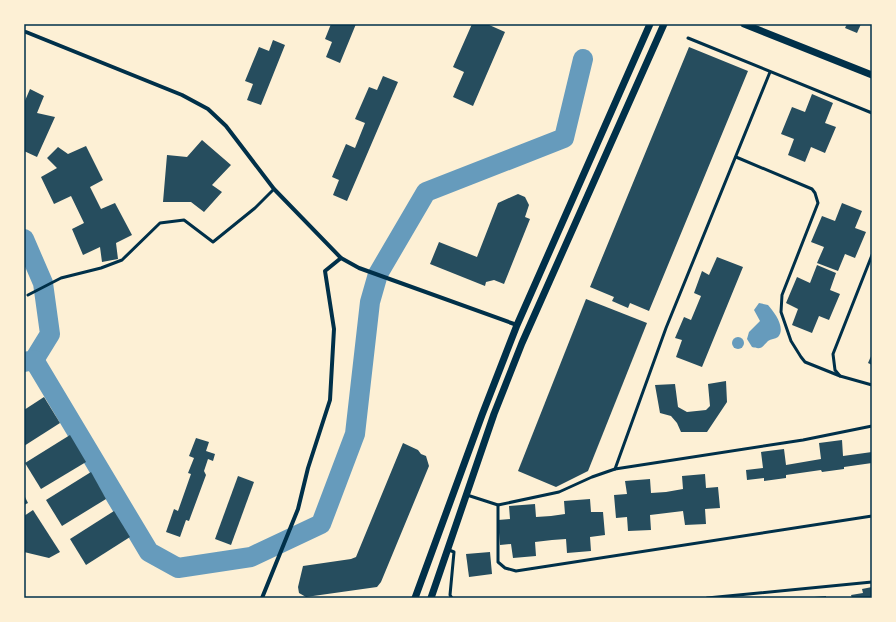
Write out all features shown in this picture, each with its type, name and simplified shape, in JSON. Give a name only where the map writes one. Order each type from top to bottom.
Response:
[{"type":"street","points":[[645,24],[646,36]]},
{"type":"street","points":[[415,598],[482,415],[517,325],[650,24]]},
{"type":"street","points":[[431,598],[494,414],[522,343],[664,24]]},
{"type":"street","points":[[744,24],[872,74]]},
{"type":"street","points":[[26,32],[182,94],[208,109],[226,126],[274,188],[341,258],[359,268],[405,283],[517,325]]},
{"type":"street","points":[[262,598],[298,509],[308,468],[330,400],[334,329],[325,271],[341,258]]},
{"type":"lane","points":[[688,38],[872,113]]},
{"type":"lane","points":[[615,469],[666,328],[770,72]]},
{"type":"lane","points":[[736,157],[812,190],[815,193],[818,203],[782,295],[781,312],[791,341],[805,362],[840,376],[872,385]]},
{"type":"lane","points":[[28,295],[61,278],[101,268],[122,260],[160,223],[184,220],[212,242],[255,208],[274,188]]},
{"type":"lane","points":[[840,376],[835,370],[833,354],[872,255]]},
{"type":"lane","points":[[467,495],[498,505],[559,492],[592,477],[615,469],[802,440],[872,426]]},
{"type":"lane","points":[[498,505],[498,562],[505,568],[516,571],[872,516]]},
{"type":"lane","points":[[447,549],[454,552],[450,595],[452,598]]},
{"type":"lane","points":[[707,598],[872,582]]},
{"type":"water","points":[[759,303],[768,305],[771,308],[779,321],[781,329],[778,337],[769,340],[762,347],[758,348],[752,347],[747,339],[749,332],[760,321],[754,310]]},
{"type":"water","points":[[736,337],[740,337],[744,343],[740,349],[736,349],[732,345],[732,341]]},
{"type":"building","points":[[331,24],[356,24],[340,63],[326,57],[332,42],[325,39]]},
{"type":"building","points":[[472,24],[487,24],[505,32],[473,106],[453,97],[464,72],[453,67]]},
{"type":"building","points":[[847,24],[861,24],[857,33],[845,28]]},
{"type":"building","points":[[273,40],[285,45],[261,105],[247,100],[253,84],[245,81],[259,47],[269,51]]},
{"type":"building","points":[[689,47],[748,71],[649,311],[630,303],[628,308],[612,301],[614,297],[590,287]]},
{"type":"building","points":[[383,76],[398,82],[347,201],[333,195],[339,180],[332,177],[346,144],[355,148],[365,123],[355,119],[369,87],[377,90]]},
{"type":"building","points":[[30,89],[44,96],[37,113],[55,117],[37,157],[24,151],[24,103]]},
{"type":"building","points":[[812,94],[833,103],[825,123],[836,127],[825,153],[811,147],[805,162],[788,155],[794,139],[781,134],[792,107],[805,112]]},
{"type":"building","points":[[202,140],[231,165],[212,185],[222,192],[204,212],[191,202],[163,202],[167,155],[187,157]]},
{"type":"building","points":[[86,146],[103,180],[90,187],[101,209],[115,203],[132,235],[116,243],[118,259],[102,262],[100,247],[83,255],[72,229],[84,223],[71,196],[54,204],[41,177],[57,168],[47,158],[58,147],[68,154]]},
{"type":"building","points":[[518,194],[525,197],[529,205],[525,217],[530,219],[504,284],[494,280],[486,282],[485,286],[430,264],[439,242],[477,257],[498,203]]},
{"type":"building","points":[[842,203],[862,211],[855,228],[866,232],[855,258],[845,254],[838,271],[817,263],[824,247],[811,242],[822,216],[835,221]]},
{"type":"building","points":[[717,257],[743,267],[702,367],[676,357],[682,340],[675,338],[684,317],[691,320],[701,296],[694,293],[702,271],[709,275]]},
{"type":"building","points":[[817,265],[836,273],[830,290],[840,294],[829,320],[819,316],[812,333],[792,325],[798,309],[786,303],[797,277],[810,283]]},
{"type":"building","points":[[586,299],[647,323],[588,471],[556,487],[518,471]]},
{"type":"building","points":[[872,354],[872,365],[868,363]]},
{"type":"building","points":[[726,381],[727,402],[707,432],[681,432],[677,423],[671,416],[660,413],[655,385],[675,384],[678,407],[687,412],[706,410],[710,406],[708,384]]},
{"type":"building","points":[[44,397],[60,423],[24,446],[24,410]]},
{"type":"building","points":[[70,435],[86,462],[41,489],[25,463]]},
{"type":"building","points":[[196,438],[209,442],[206,451],[215,454],[213,461],[208,459],[204,471],[206,475],[189,521],[186,520],[180,537],[166,532],[174,509],[178,511],[191,474],[188,473],[194,458],[189,456]]},
{"type":"building","points":[[842,440],[843,456],[872,452],[872,463],[844,467],[844,469],[822,472],[821,470],[786,475],[786,478],[764,481],[764,478],[747,480],[746,470],[763,468],[761,452],[784,449],[786,465],[821,459],[819,443]]},
{"type":"building","points":[[403,443],[418,450],[421,454],[426,456],[429,466],[381,582],[377,587],[306,597],[299,593],[298,587],[303,566],[356,557]]},
{"type":"building","points":[[91,472],[106,499],[62,526],[46,500]]},
{"type":"building","points":[[705,474],[706,488],[718,487],[720,508],[705,509],[706,524],[685,525],[683,511],[650,515],[651,530],[628,531],[627,517],[616,518],[614,495],[627,494],[625,481],[650,479],[651,493],[666,492],[683,489],[682,476]]},
{"type":"building","points":[[238,476],[254,482],[231,545],[215,539]]},
{"type":"building","points":[[24,495],[28,503],[24,505]]},
{"type":"building","points":[[590,499],[591,512],[603,512],[605,535],[590,537],[591,551],[567,553],[566,539],[552,540],[535,542],[536,556],[513,558],[511,544],[500,545],[498,520],[510,519],[509,506],[535,504],[536,517],[551,516],[565,514],[564,501]]},
{"type":"building","points":[[33,510],[60,552],[49,558],[24,552],[24,516]]},
{"type":"building","points":[[114,511],[130,537],[86,565],[70,539]]},
{"type":"building","points":[[490,552],[492,574],[469,577],[466,554]]},
{"type":"building","points":[[872,587],[872,598],[852,598],[851,595],[863,593],[862,589]]},
{"type":"building","points":[[826,596],[826,598],[814,598],[814,597]]},
{"type":"waterway","points":[[34,360],[149,552],[178,568],[251,557],[321,524],[355,434],[370,302],[378,274],[426,192],[564,138],[583,59]]},
{"type":"waterway","points":[[24,239],[43,283],[50,334],[34,360],[24,362]]}]
